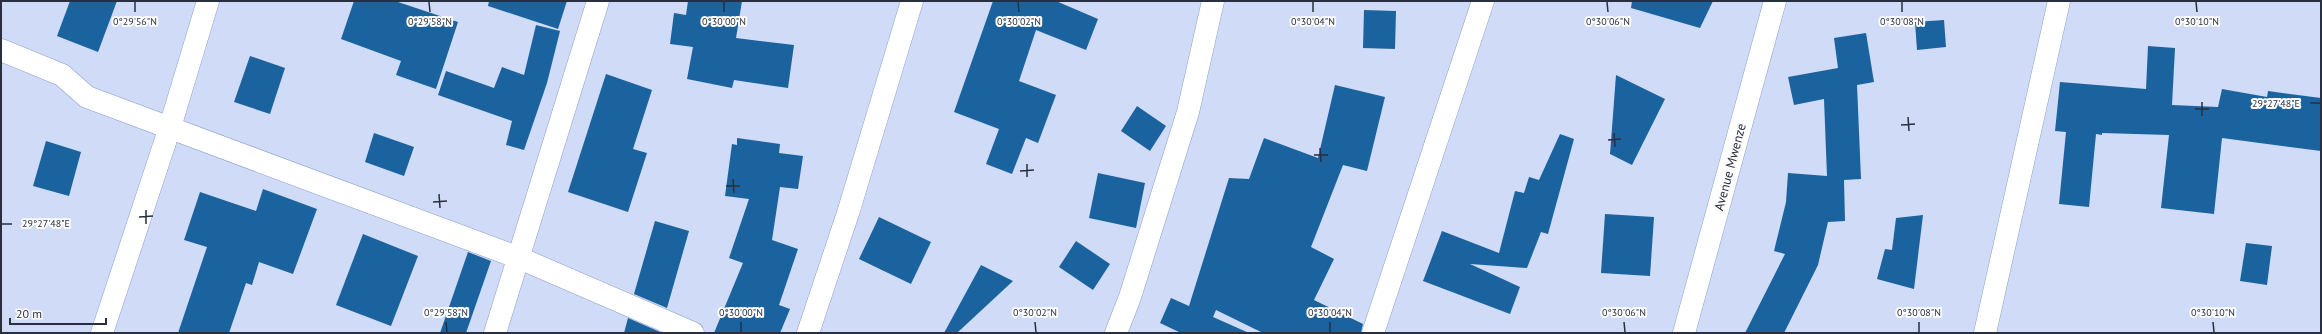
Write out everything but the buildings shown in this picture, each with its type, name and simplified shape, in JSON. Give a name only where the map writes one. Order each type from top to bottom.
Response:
[{"type":"street","points":[[102,333],[170,127],[208,1]]},
{"type":"street","points":[[495,333],[517,257],[598,1]]},
{"type":"street","points":[[808,333],[849,210],[912,1]]},
{"type":"street","points":[[1116,333],[1130,297],[1188,112],[1212,1]]},
{"type":"street","points":[[1373,333],[1483,1]]},
{"type":"street","name":"Avenue Mwenze","points":[[1684,333],[1775,1]]},
{"type":"street","points":[[1985,333],[2059,1]]},
{"type":"street","points":[[1,50],[62,75],[87,97],[517,257],[693,333]]}]
